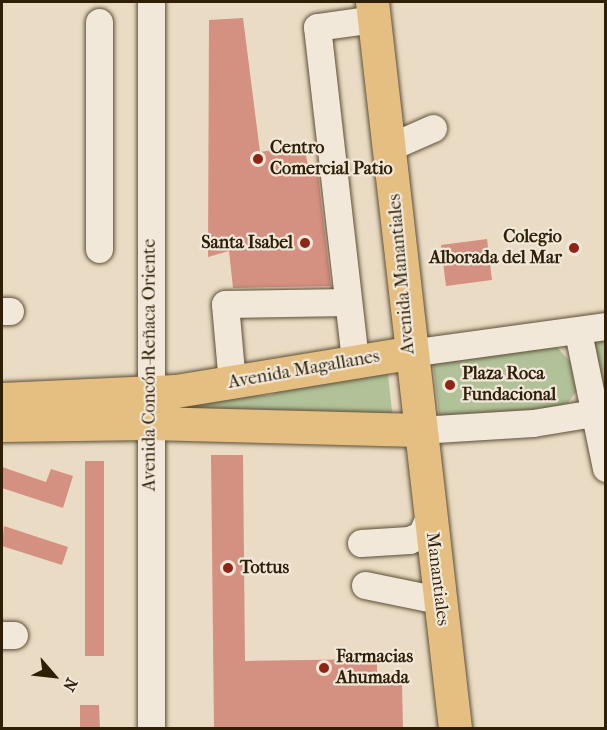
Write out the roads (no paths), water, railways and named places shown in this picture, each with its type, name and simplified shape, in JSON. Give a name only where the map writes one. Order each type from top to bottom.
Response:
[{"type":"main road","name":"Avenida Manantiales","points":[[378,17],[409,353],[419,430]]},
{"type":"main road","name":"Avenida Magallanes","points":[[2,425],[151,408],[232,383],[355,360],[409,353]]},
{"type":"main road","points":[[232,383],[226,411],[236,426]]},
{"type":"main road","name":"Avenida Magallanes","points":[[2,399],[151,408],[236,426],[419,430]]},
{"type":"main road","name":"Manantiales","points":[[419,430],[455,729]]},
{"type":"street","name":"Avenida Concón-Reñaca Oriente","points":[[150,2],[151,729]]},
{"type":"street","points":[[355,360],[317,27],[378,17]]},
{"type":"street","points":[[99,22],[99,249]]},
{"type":"street","points":[[390,147],[433,129]]},
{"type":"street","points":[[232,383],[225,304],[348,302]]},
{"type":"street","name":"Avenida Magallanes","points":[[409,353],[578,332],[606,326]]},
{"type":"street","points":[[578,332],[600,412],[606,468]]},
{"type":"street","name":"Avenida Magallanes","points":[[419,430],[533,423],[600,412]]},
{"type":"street","points":[[361,543],[409,540],[421,536],[429,517]]},
{"type":"street","points":[[366,585],[439,600]]},
{"type":"place","name":"Centro Comercial Patio","points":[[258,159]]},
{"type":"place","name":"Santa Isabel","points":[[305,243]]},
{"type":"place","name":"Colegio Alborada del Mar","points":[[574,248]]},
{"type":"place","name":"Plaza Roca Fundacional","points":[[450,385]]},
{"type":"place","name":"Tottus","points":[[228,568]]},
{"type":"place","name":"Farmacias Ahumada","points":[[324,668]]}]
